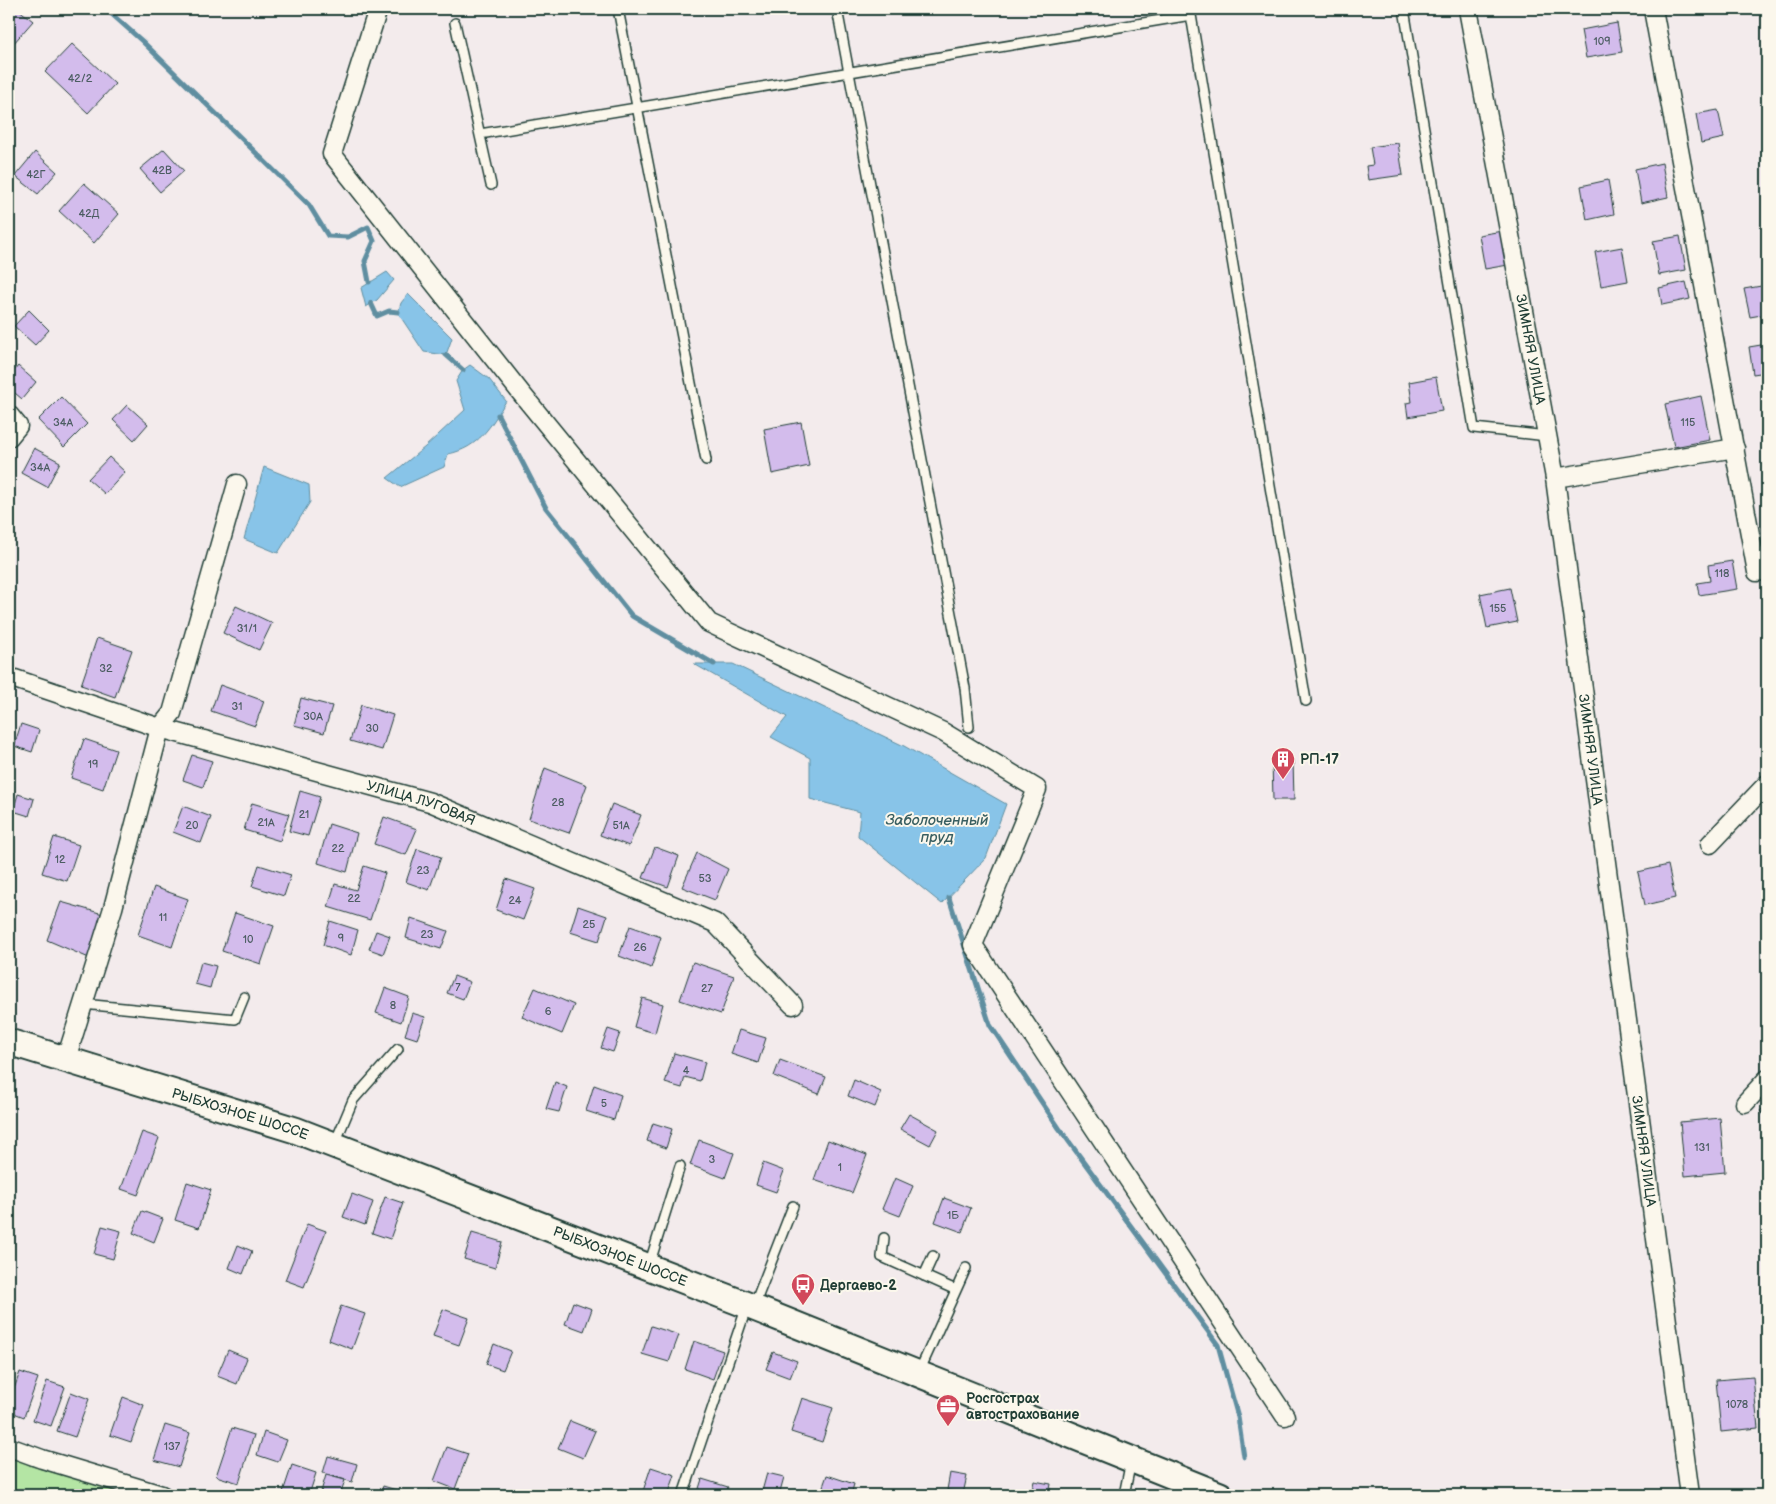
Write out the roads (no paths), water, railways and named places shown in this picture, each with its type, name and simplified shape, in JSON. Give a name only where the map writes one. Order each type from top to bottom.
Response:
[{"type":"main road","name":"РЫБХОЗНОЕ ШОССЕ","points":[[9,1042],[295,1130],[750,1306],[1220,1495]]},
{"type":"street","points":[[378,9],[332,154],[521,393],[709,623],[942,732],[1037,789],[972,945],[1286,1416]]},
{"type":"street","name":"ЗИМНЯЯ УЛИЦА","points":[[1468,9],[1555,478],[1690,1495]]},
{"type":"street","points":[[1653,9],[1735,448],[1762,571]]},
{"type":"street","points":[[9,415],[18,426],[9,437]]},
{"type":"street","points":[[1555,478],[1735,448]]},
{"type":"street","points":[[66,1058],[113,908],[160,728],[172,713],[237,484]]},
{"type":"street","name":"УЛИЦА ЛУГОВАЯ","points":[[9,677],[160,728],[430,802],[715,923],[793,1005]]},
{"type":"street","points":[[1710,844],[1767,784]]},
{"type":"street","points":[[1745,1103],[1767,1079]]},
{"type":"street","points":[[9,1447],[42,1459],[162,1495]]},
{"type":"lane","points":[[618,9],[706,460]]},
{"type":"lane","points":[[837,9],[965,688],[969,727]]},
{"type":"lane","points":[[1404,9],[1474,428],[1547,436]]},
{"type":"lane","points":[[480,134],[1191,15],[1306,701]]},
{"type":"lane","points":[[455,23],[491,185]]},
{"type":"lane","points":[[83,1004],[235,1019],[244,997]]},
{"type":"lane","points":[[334,1145],[353,1100],[398,1049]]},
{"type":"lane","points":[[650,1262],[680,1166]]},
{"type":"lane","points":[[683,1495],[750,1306],[793,1206]]},
{"type":"lane","points":[[884,1238],[882,1257],[956,1290]]},
{"type":"lane","points":[[924,1276],[933,1256]]},
{"type":"lane","points":[[918,1374],[966,1268]]},
{"type":"lane","points":[[1124,1495],[1131,1460]]},
{"type":"water","points":[[387,272],[394,280],[377,300],[366,307],[361,288]]},
{"type":"water","points":[[408,294],[452,338],[446,355],[424,352],[398,313],[401,303]]},
{"type":"water","points":[[470,365],[489,379],[506,401],[483,435],[468,447],[448,454],[444,467],[400,487],[387,478],[425,447],[465,410],[456,381],[463,370]]},
{"type":"water","points":[[264,467],[309,485],[310,502],[278,553],[244,539]]},
{"type":"water","name":"Заболоченный пруд","points":[[694,664],[733,664],[904,746],[1006,804],[986,858],[942,904],[858,836],[860,812],[810,799],[810,758],[771,737],[787,717]]},
{"type":"waterway","points":[[106,9],[142,41],[309,205],[328,236],[348,237],[368,227],[374,241],[365,261],[369,282]]},
{"type":"waterway","points":[[371,303],[377,316],[389,311],[398,312]]},
{"type":"waterway","points":[[446,355],[463,370]]},
{"type":"waterway","points":[[498,415],[546,508],[632,616],[714,664]]},
{"type":"waterway","points":[[949,898],[990,1025],[1059,1128],[1218,1345],[1238,1417],[1244,1457]]},
{"type":"place","name":"РП-17","points":[[1283,780]]},
{"type":"place","name":"Дергаево-2","points":[[803,1306]]},
{"type":"place","name":"Росгострах автострахование","points":[[948,1427]]}]
